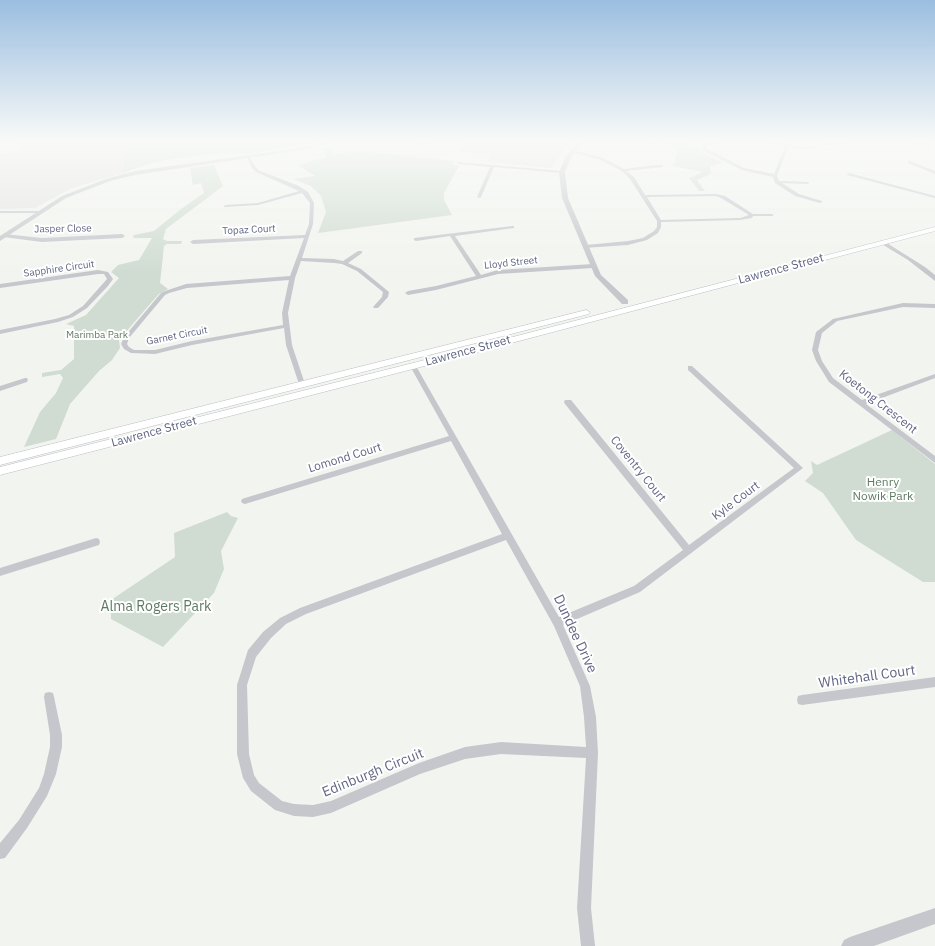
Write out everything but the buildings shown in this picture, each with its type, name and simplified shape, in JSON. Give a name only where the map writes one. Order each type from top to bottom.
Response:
[{"type":"main road","name":"Lawrence Street","points":[[0,461],[411,362],[935,222]]},
{"type":"main road","name":"Lawrence Street","points":[[632,302],[935,229]]},
{"type":"main road","points":[[874,238],[882,242]]},
{"type":"main road","name":"Lawrence Street","points":[[0,471],[303,388]]},
{"type":"street","points":[[3,237],[71,194],[96,185]]},
{"type":"street","points":[[292,185],[303,191],[311,201],[313,213],[307,236],[292,278],[287,300],[286,326],[289,345],[303,388]]},
{"type":"street","points":[[479,197],[485,185]]},
{"type":"street","points":[[564,185],[565,198],[598,276],[632,302]]},
{"type":"street","points":[[586,247],[628,243],[645,239],[656,232],[659,227],[659,221],[637,185]]},
{"type":"street","points":[[782,185],[797,195],[820,202]]},
{"type":"street","points":[[891,185],[935,197]]},
{"type":"street","points":[[226,206],[258,204],[303,191]]},
{"type":"street","points":[[644,196],[716,195],[723,197],[752,215]]},
{"type":"street","points":[[0,212],[42,212]]},
{"type":"street","points":[[659,221],[740,219],[750,217],[752,215],[772,215]]},
{"type":"street","points":[[416,238],[512,227]]},
{"type":"street","points":[[452,235],[479,276]]},
{"type":"street","name":"Jasper Close","points":[[3,237],[42,240],[122,236]]},
{"type":"street","name":"Topaz Court","points":[[192,242],[307,236]]},
{"type":"street","points":[[882,242],[910,259],[935,278]]},
{"type":"street","points":[[344,263],[360,252]]},
{"type":"street","points":[[299,259],[324,260],[344,263],[359,270],[386,292],[385,297],[376,307]]},
{"type":"street","name":"Lloyd Street","points":[[408,292],[436,288],[479,276],[512,270],[593,266]]},
{"type":"street","name":"Sapphire Circuit","points":[[0,286],[93,272],[106,273],[110,279],[109,282],[85,307],[68,318],[0,332]]},
{"type":"street","name":"Garnet Circuit","points":[[286,326],[192,342],[150,352],[133,352],[126,348],[124,344],[126,338],[163,294],[167,292],[186,286],[292,278]]},
{"type":"street","name":"Koetong Crescent","points":[[935,306],[903,305],[847,316],[835,320],[819,332],[815,350],[824,370],[831,380],[935,460]]},
{"type":"street","name":"Dundee Drive","points":[[411,362],[507,536],[557,622],[585,686],[590,717],[592,753],[584,908],[588,946]]},
{"type":"street","name":"Kyle Court","points":[[557,622],[638,589],[799,468],[690,368]]},
{"type":"street","points":[[860,403],[934,376]]},
{"type":"street","points":[[0,389],[25,380]]},
{"type":"street","name":"Coventry Court","points":[[568,402],[689,551]]},
{"type":"street","name":"Lomond Court","points":[[245,501],[452,438]]},
{"type":"street","name":"Edinburgh Circuit","points":[[507,536],[303,610],[283,621],[267,635],[252,654],[242,685],[243,754],[248,778],[255,787],[279,806],[294,810],[313,811],[330,807],[419,769],[465,754],[501,748],[592,753]]},
{"type":"street","points":[[0,572],[96,542]]},
{"type":"street","name":"Whitehall Court","points":[[802,700],[935,682]]},
{"type":"street","points":[[0,853],[23,824],[43,792],[50,774],[56,747],[56,735],[49,697]]},
{"type":"street","points":[[850,946],[935,916]]},
{"type":"shaded area","points":[[0,185],[82,185],[72,188],[35,208],[0,209]]},
{"type":"green space","name":"Marimba Park","points":[[202,185],[223,186],[166,229],[163,239],[167,241],[182,241],[181,244],[167,244],[164,246],[160,283],[168,289],[159,294],[119,340],[120,348],[112,360],[99,371],[70,404],[56,439],[24,447],[40,412],[56,393],[63,378],[60,374],[42,377],[42,373],[61,370],[74,359],[74,326],[66,324],[86,315],[119,278],[111,272],[118,265],[139,260],[152,238],[133,238],[134,235],[154,231],[204,193]]},
{"type":"green space","points":[[309,185],[448,185],[444,193],[444,200],[452,215],[318,233],[326,212],[321,196]]},
{"type":"green space","points":[[694,185],[701,185],[705,191],[699,191]]},
{"type":"green space","name":"Henry Nowik Park","points":[[892,430],[935,464],[935,582],[923,582],[856,540],[823,493],[805,481],[813,473],[811,461],[817,465]]},
{"type":"green space","name":"Alma Rogers Park","points":[[227,512],[231,516],[238,518],[221,551],[224,569],[214,593],[163,647],[111,619],[111,600],[175,557],[174,533]]}]
